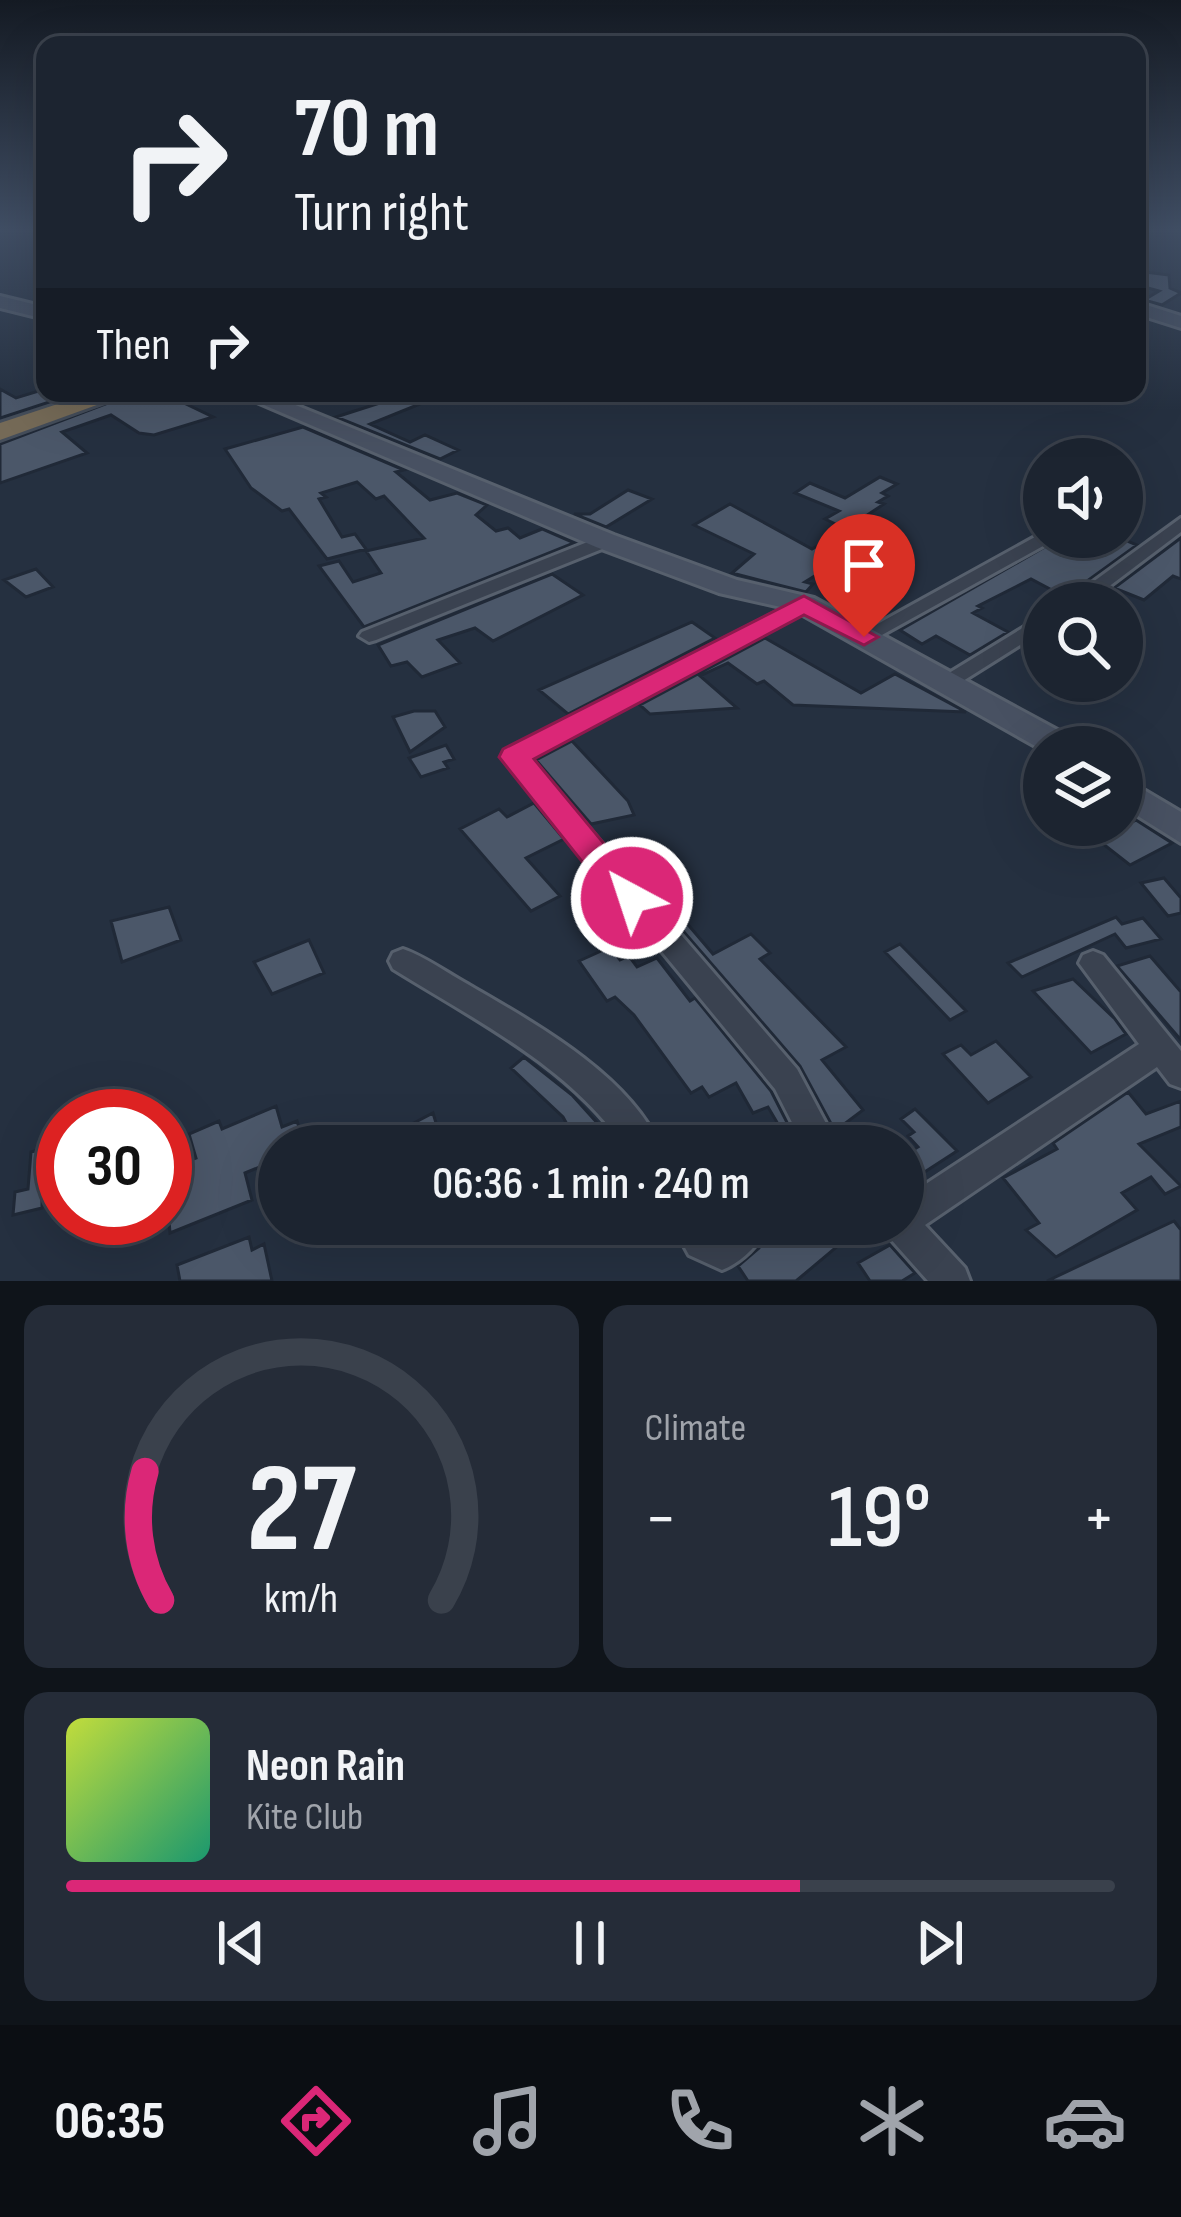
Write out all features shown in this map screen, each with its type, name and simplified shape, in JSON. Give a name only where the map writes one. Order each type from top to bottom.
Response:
[{"type":"highway","points":[[0,432],[90,402]]},
{"type":"street","points":[[0,302],[36,311]]},
{"type":"street","points":[[1146,311],[1181,322]]},
{"type":"street","points":[[269,402],[604,541],[728,586],[804,604],[1025,726]]},
{"type":"street","points":[[1102,582],[1181,523]]},
{"type":"street","points":[[369,636],[604,541]]},
{"type":"street","points":[[864,637],[1023,549]]},
{"type":"street","points":[[804,604],[514,757],[785,1079],[810,1125]]},
{"type":"street","points":[[947,681],[1023,635]]},
{"type":"street","points":[[1143,804],[1181,830]]},
{"type":"street","points":[[403,961],[552,1057],[621,1110],[630,1125]]},
{"type":"street","points":[[1093,963],[1181,1074]]},
{"type":"street","points":[[924,1206],[1159,1048]]},
{"type":"street","points":[[921,1245],[952,1281]]},
{"type":"building","points":[[1159,291],[1181,293],[1162,305],[1146,301]]},
{"type":"building","points":[[0,389],[16,398],[36,392],[36,402],[49,402],[0,418]]},
{"type":"building","points":[[110,402],[182,402],[213,417],[154,435],[139,433],[111,415],[62,432],[87,453],[0,483],[0,444]]},
{"type":"building","points":[[383,402],[425,402],[370,424],[410,442],[425,435],[458,450],[440,459],[336,417]]},
{"type":"building","points":[[303,427],[404,470],[396,472],[430,500],[457,493],[487,505],[476,515],[496,531],[508,528],[520,538],[542,529],[574,543],[364,627],[319,566],[339,561],[353,582],[381,573],[366,551],[424,538],[384,496],[376,499],[357,482],[321,493],[326,497],[319,499],[342,537],[355,534],[366,549],[327,559],[289,509],[282,511],[251,488],[225,449]]},
{"type":"building","points":[[880,477],[897,484],[882,493],[888,496],[878,502],[884,504],[846,529],[825,519],[839,511],[795,493],[810,483],[845,498]]},
{"type":"building","points":[[628,490],[652,499],[606,527],[574,514],[590,514]]},
{"type":"building","points":[[730,504],[812,549],[821,544],[847,556],[805,582],[813,584],[806,592],[732,573],[754,554],[694,525]]},
{"type":"building","points":[[1181,538],[1181,579],[1173,576],[1144,600],[1143,582],[1122,582]]},
{"type":"building","points":[[1025,558],[1119,558],[1086,582],[1031,579],[978,606],[982,608],[973,613],[1008,632],[970,655],[936,636],[922,644],[900,630]]},
{"type":"building","points":[[36,569],[53,587],[26,597],[4,580]]},
{"type":"building","points":[[552,574],[583,595],[493,641],[475,628],[438,640],[460,663],[422,677],[407,662],[391,666],[378,645]]},
{"type":"building","points":[[692,622],[715,638],[568,714],[539,690]]},
{"type":"building","points":[[765,638],[861,693],[895,674],[966,712],[793,705],[764,681],[757,684],[728,663],[700,676],[737,708],[650,714],[640,705]]},
{"type":"building","points":[[435,711],[445,727],[410,752],[393,717]]},
{"type":"building","points":[[572,741],[628,801],[634,815],[591,824],[536,760]]},
{"type":"building","points":[[446,745],[454,759],[444,762],[448,768],[421,777],[409,758]]},
{"type":"building","points":[[534,803],[564,839],[526,858],[560,896],[531,911],[460,829],[499,809],[507,817]]},
{"type":"building","points":[[1143,824],[1172,843],[1130,865],[1106,846],[1143,846]]},
{"type":"building","points":[[640,868],[713,954],[751,934],[770,953],[760,959],[846,1047],[822,1060],[863,1110],[843,1125],[832,1125],[800,1066],[632,872]]},
{"type":"building","points":[[1164,878],[1181,898],[1181,913],[1168,916],[1141,883]]},
{"type":"building","points":[[169,907],[181,940],[122,962],[111,921]]},
{"type":"building","points":[[1116,917],[1122,924],[1143,918],[1161,939],[1126,948],[1115,934],[1022,977],[1008,963]]},
{"type":"building","points":[[309,940],[324,973],[272,994],[254,962]]},
{"type":"building","points":[[900,944],[966,1011],[950,1020],[885,952]]},
{"type":"building","points":[[610,947],[620,960],[629,956],[637,967],[657,958],[771,1091],[788,1125],[779,1125],[768,1107],[753,1113],[736,1083],[709,1097],[702,1087],[691,1093],[634,1015],[615,997],[607,1001],[579,961]]},
{"type":"building","points":[[1150,956],[1181,992],[1181,1040],[1117,966]]},
{"type":"building","points":[[1073,979],[1126,1034],[1091,1053],[1033,991]]},
{"type":"building","points":[[996,1041],[1031,1077],[988,1103],[943,1054],[961,1045],[971,1055]]},
{"type":"building","points":[[524,1057],[572,1095],[599,1125],[567,1125],[511,1068]]},
{"type":"building","points":[[1128,1092],[1146,1114],[1181,1101],[1181,1127],[1139,1144],[1181,1186],[1165,1194],[1151,1177],[1122,1193],[1137,1210],[1056,1257],[1026,1230],[1039,1223],[1003,1178],[1057,1149],[1053,1143]]},
{"type":"building","points":[[276,1106],[281,1125],[258,1125],[258,1168],[245,1173],[252,1200],[192,1224],[192,1159],[196,1158],[192,1133],[219,1121],[222,1129]]},
{"type":"building","points":[[915,1109],[957,1151],[924,1172],[924,1125],[907,1125],[901,1119]]},
{"type":"building","points":[[433,1113],[437,1125],[410,1125]]},
{"type":"building","points":[[36,1151],[36,1209],[13,1215],[15,1192],[28,1189],[31,1152]]},
{"type":"building","points":[[1174,1221],[1181,1230],[1181,1281],[1047,1281]]},
{"type":"building","points":[[249,1237],[252,1250],[264,1245],[272,1281],[180,1281],[177,1265]]},
{"type":"building","points":[[839,1245],[796,1281],[748,1281],[738,1266],[759,1248]]},
{"type":"building","points":[[890,1245],[915,1273],[902,1281],[870,1281],[858,1263]]},
{"type":"route","points":[[632,898],[514,757],[804,604],[864,637]]}]
